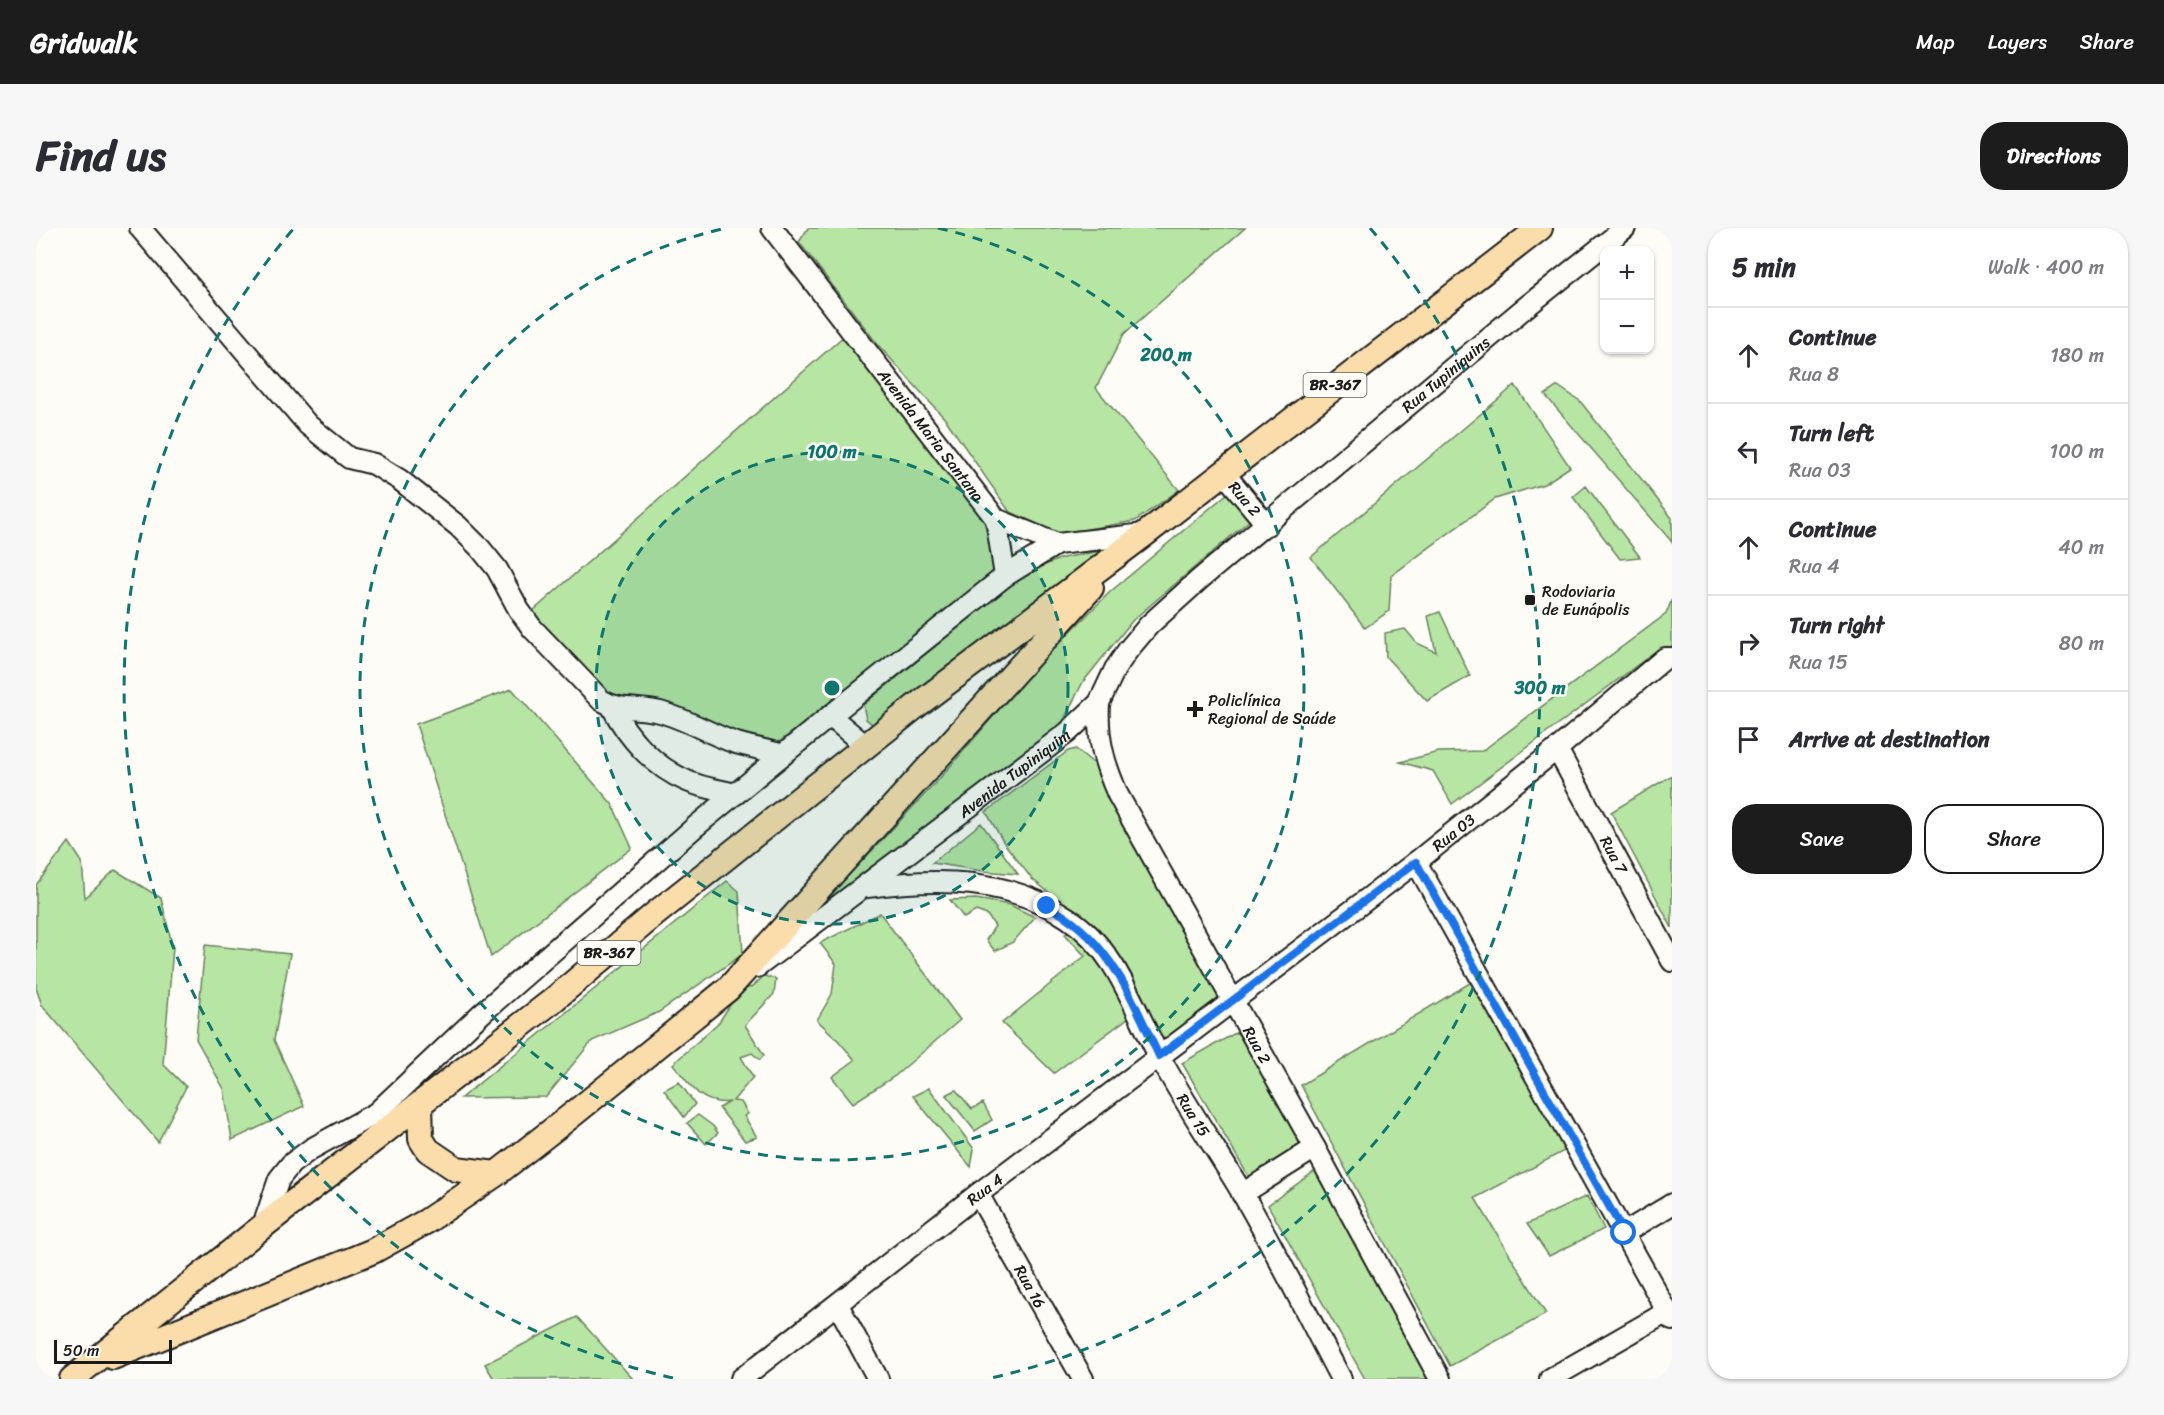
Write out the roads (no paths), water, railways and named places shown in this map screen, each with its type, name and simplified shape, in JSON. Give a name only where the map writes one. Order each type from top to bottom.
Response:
[{"type":"main road","name":"BR-367","points":[[81,1373],[263,1226],[552,1001],[655,914],[916,706],[1138,539],[1540,228]]},
{"type":"main road","name":"BR-367","points":[[81,1373],[373,1251],[428,1221],[496,1173],[728,989],[1138,539]]},
{"type":"main road","points":[[420,1104],[422,1139],[428,1150],[456,1169],[496,1173]]},
{"type":"street","points":[[140,228],[308,425],[349,458],[374,464],[400,480],[458,526],[480,548],[497,569],[519,610],[532,628],[601,700],[612,706],[658,711],[692,722],[734,742],[783,754]]},
{"type":"street","name":"Rua Tupiniquins","points":[[1267,525],[1521,311],[1625,228]]},
{"type":"street","name":"Avenida Maria Santana","points":[[776,230],[996,519]]},
{"type":"street","name":"Rua 2","points":[[1224,473],[1267,525]]},
{"type":"street","points":[[996,519],[1057,544],[1138,539]]},
{"type":"street","points":[[996,519],[1005,576]]},
{"type":"street","name":"Avenida Tupiniquim","points":[[728,989],[1067,733],[1099,703],[1115,669],[1149,625],[1267,525]]},
{"type":"street","points":[[263,1226],[279,1179],[291,1164],[311,1149],[376,1113],[500,998],[783,754],[1005,576],[1057,544]]},
{"type":"street","name":"Rua 03","points":[[1232,1002],[1416,862],[1557,750],[1665,658],[1672,658]]},
{"type":"street","name":"Rua 2","points":[[1099,703],[1098,728],[1105,763],[1118,795],[1315,1148],[1440,1379]]},
{"type":"street","points":[[612,706],[622,726],[636,742],[673,774],[698,785],[736,794]]},
{"type":"street","points":[[830,716],[867,747]]},
{"type":"street","name":"Rua 7","points":[[1557,750],[1672,961]]},
{"type":"street","points":[[1416,862],[1670,1316],[1550,1379]]},
{"type":"street","name":"Rua 15","points":[[866,887],[939,880],[974,883],[1007,890],[1058,911],[1089,935],[1114,966],[1159,1056],[1242,1194],[1341,1379]]},
{"type":"street","name":"Rua 4","points":[[741,1379],[978,1194],[1232,1002]]},
{"type":"street","points":[[1242,1194],[1315,1148]]},
{"type":"street","name":"Rua 16","points":[[978,1194],[1083,1379]]},
{"type":"street","points":[[1624,1233],[1672,1204]]},
{"type":"street","points":[[838,1305],[878,1379]]},
{"type":"place","name":"Rodoviaria de Eunápolis","points":[[1530,600]]},
{"type":"place","name":"Policlínica Regional de Saúde","points":[[1195,709]]}]
